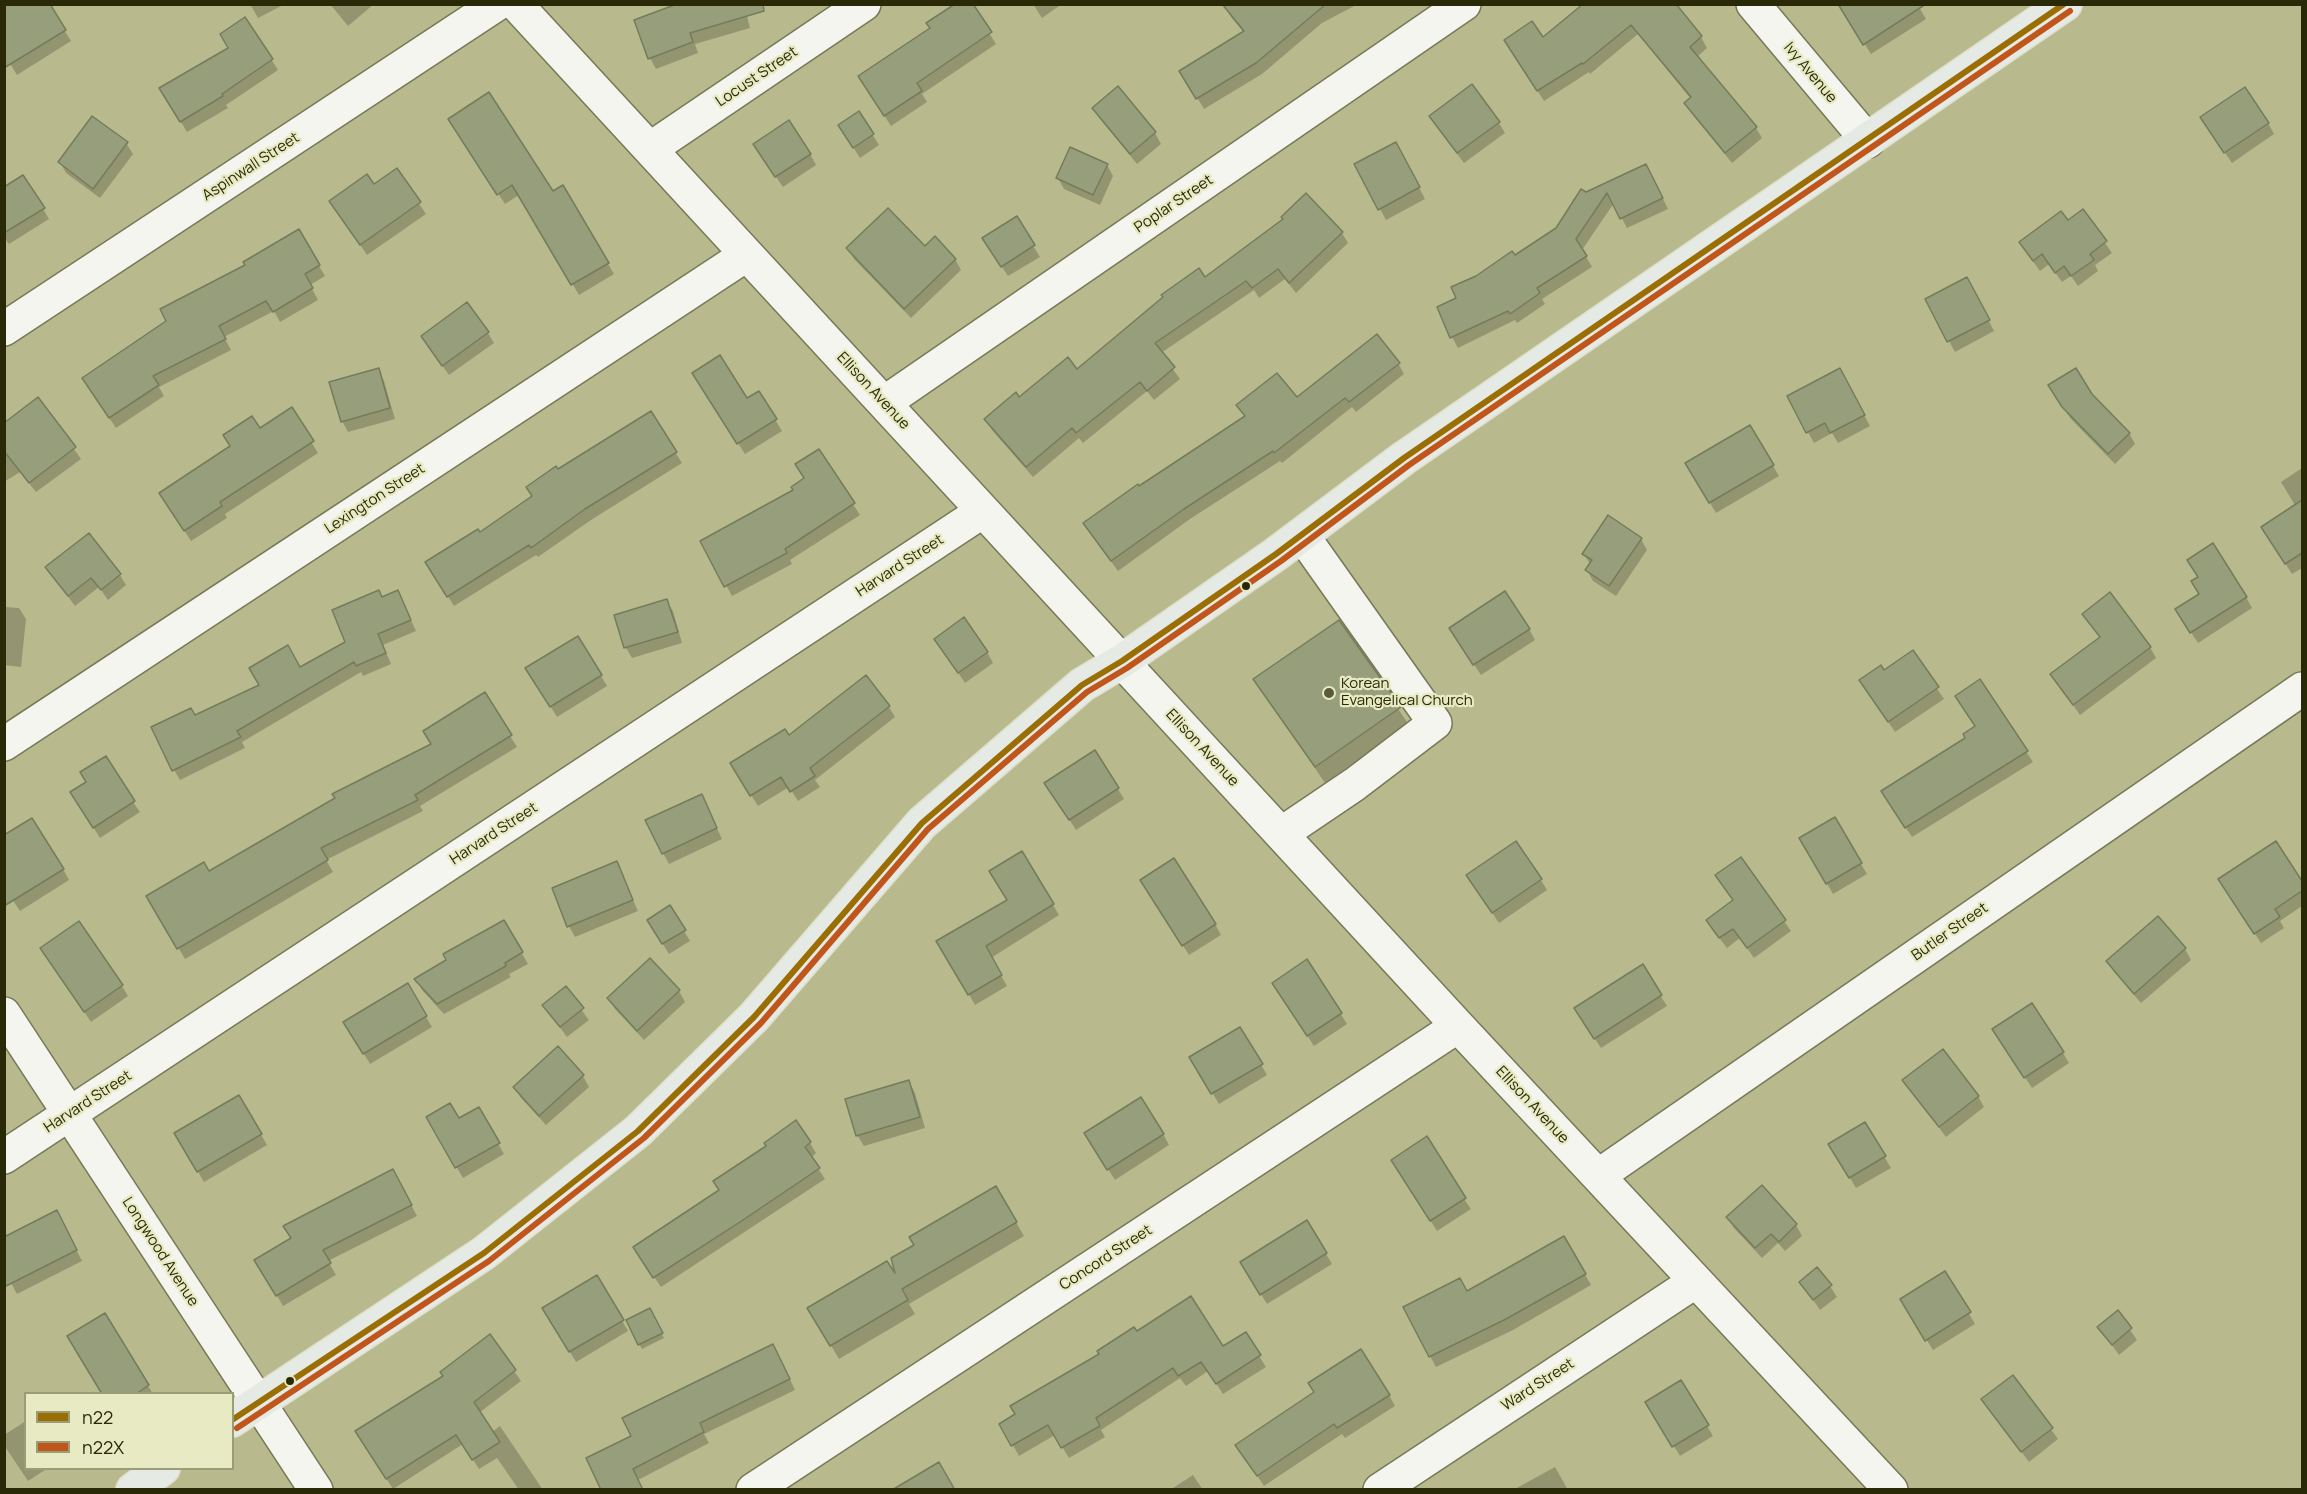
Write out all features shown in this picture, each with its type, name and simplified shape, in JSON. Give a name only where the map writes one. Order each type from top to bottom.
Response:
[{"type":"main road","points":[[245,1411],[484,1254],[638,1131],[754,1017],[922,824],[1082,685],[1122,661],[1302,535],[1404,458],[2065,4]]},
{"type":"main road","points":[[133,1490],[160,1470]]},
{"type":"street","name":"Aspinwall Street","points":[[4,330],[497,4]]},
{"type":"street","name":"Ellison Avenue","points":[[516,4],[1458,1026],[1891,1490]]},
{"type":"street","name":"Locust Street","points":[[650,149],[864,4]]},
{"type":"street","name":"Poplar Street","points":[[884,403],[1464,4]]},
{"type":"street","name":"Ivy Avenue","points":[[1753,4],[1868,141]]},
{"type":"street","name":"Lexington Street","points":[[4,744],[746,255]]},
{"type":"street","name":"Harvard Street","points":[[4,1157],[983,511]]},
{"type":"street","points":[[1281,834],[1355,784],[1435,723],[1302,535]]},
{"type":"street","name":"Butler Street","points":[[1598,1176],[2302,688]]},
{"type":"street","name":"Longwood Avenue","points":[[4,1014],[70,1114],[234,1392]]},
{"type":"street","name":"Concord Street","points":[[753,1490],[1458,1026]]},
{"type":"street","name":"Ward Street","points":[[1380,1490],[1696,1281]]},
{"type":"street","name":"Longwood Avenue","points":[[234,1392],[245,1411],[316,1490]]},
{"type":"building","points":[[4,4],[50,4],[66,30],[4,68]]},
{"type":"building","points":[[677,4],[763,4],[764,11],[690,33],[693,42],[648,59],[634,20]]},
{"type":"building","points":[[955,4],[973,4],[992,32],[917,83],[922,91],[884,116],[858,76],[930,28],[926,23]]},
{"type":"building","points":[[1222,4],[1326,4],[1256,63],[1196,99],[1179,71],[1244,31]]},
{"type":"building","points":[[1583,4],[1676,4],[1702,36],[1690,47],[1757,127],[1725,153],[1684,103],[1691,97],[1631,25],[1583,64],[1537,91],[1504,40],[1532,21],[1543,37]]},
{"type":"building","points":[[1838,4],[1926,4],[1863,45]]},
{"type":"building","points":[[245,17],[273,59],[222,94],[223,96],[180,122],[159,88],[228,48],[220,34]]},
{"type":"building","points":[[1472,84],[1500,122],[1457,153],[1429,116]]},
{"type":"building","points":[[1118,86],[1156,132],[1130,154],[1092,108]]},
{"type":"building","points":[[2245,87],[2269,123],[2224,153],[2200,117]]},
{"type":"building","points":[[489,92],[553,191],[563,185],[609,263],[571,285],[512,185],[497,195],[448,119]]},
{"type":"building","points":[[859,111],[874,134],[853,148],[838,125]]},
{"type":"building","points":[[92,116],[128,142],[93,189],[58,162]]},
{"type":"building","points":[[789,120],[811,154],[775,177],[753,144]]},
{"type":"building","points":[[1396,142],[1420,187],[1378,210],[1354,164]]},
{"type":"building","points":[[1070,147],[1108,164],[1093,195],[1056,178]]},
{"type":"building","points":[[1646,164],[1663,198],[1620,219],[1607,193],[1576,239],[1587,256],[1537,288],[1540,293],[1510,314],[1508,311],[1450,338],[1437,307],[1456,298],[1451,287],[1476,276],[1512,251],[1515,255],[1556,228],[1581,189],[1586,192]]},
{"type":"building","points":[[397,168],[421,202],[360,245],[329,201],[367,174],[374,184]]},
{"type":"building","points":[[23,175],[45,208],[4,233],[4,187]]},
{"type":"building","points":[[1306,193],[1343,232],[1289,283],[1278,269],[1252,288],[1246,281],[1155,343],[1175,367],[1147,391],[1140,382],[1076,433],[1072,428],[1026,467],[984,419],[1016,392],[1019,397],[1068,357],[1077,369],[1163,297],[1161,295],[1199,268],[1205,277],[1283,219],[1281,217]]},
{"type":"building","points":[[888,208],[925,246],[935,236],[956,259],[904,309],[846,248]]},
{"type":"building","points":[[2083,209],[2107,241],[2090,254],[2094,260],[2071,276],[2064,266],[2055,273],[2042,254],[2033,261],[2019,242],[2061,211],[2068,220]]},
{"type":"building","points":[[1017,216],[1035,245],[1001,267],[982,238]]},
{"type":"building","points":[[299,229],[320,265],[305,274],[313,288],[273,312],[266,301],[219,326],[226,339],[153,376],[159,385],[109,418],[82,378],[166,321],[160,309],[245,265],[243,262]]},
{"type":"building","points":[[1967,277],[1990,320],[1947,342],[1925,299]]},
{"type":"building","points":[[467,302],[489,332],[442,366],[421,336]]},
{"type":"building","points":[[1377,334],[1400,363],[1349,402],[1345,398],[1274,453],[1273,451],[1184,509],[1111,561],[1083,523],[1138,484],[1139,486],[1245,416],[1236,405],[1277,373],[1297,397]]},
{"type":"building","points":[[720,355],[747,398],[759,391],[777,419],[737,444],[692,373]]},
{"type":"building","points":[[379,368],[390,408],[341,422],[329,382]]},
{"type":"building","points":[[1840,368],[1865,415],[1830,433],[1825,423],[1806,433],[1787,396]]},
{"type":"building","points":[[2076,368],[2092,394],[2130,433],[2108,454],[2062,407],[2048,385]]},
{"type":"building","points":[[38,397],[76,447],[29,483],[4,451],[4,423]]},
{"type":"building","points":[[292,407],[314,441],[220,502],[222,506],[184,531],[159,493],[230,446],[223,435],[252,416],[260,428]]},
{"type":"building","points":[[651,411],[677,452],[585,509],[531,548],[529,545],[447,597],[425,562],[478,529],[480,532],[532,496],[526,487],[556,466],[558,469]]},
{"type":"building","points":[[1750,425],[1774,465],[1709,503],[1685,463]]},
{"type":"building","points":[[819,449],[855,503],[785,549],[787,553],[724,587],[700,541],[793,490],[791,487],[804,478],[795,464]]},
{"type":"building","points":[[2302,500],[2302,553],[2285,564],[2261,527]]},
{"type":"building","points":[[1608,515],[1642,538],[1609,586],[1585,570],[1592,560],[1582,554]]},
{"type":"building","points":[[89,533],[121,574],[101,590],[91,578],[68,596],[45,567]]},
{"type":"building","points":[[2213,543],[2247,597],[2190,633],[2175,609],[2199,594],[2191,581],[2198,577],[2187,560]]},
{"type":"building","points":[[379,590],[382,597],[398,590],[411,620],[378,634],[386,653],[356,666],[354,662],[237,731],[241,737],[172,771],[151,727],[191,708],[195,715],[259,685],[249,668],[288,645],[300,667],[345,642],[332,610]]},
{"type":"building","points":[[1505,591],[1530,629],[1473,665],[1449,628]]},
{"type":"building","points":[[2110,592],[2151,647],[2073,705],[2050,674],[2100,637],[2082,614]]},
{"type":"building","points":[[667,599],[678,632],[624,648],[614,615]]},
{"type":"building","points":[[964,617],[988,652],[958,673],[934,639]]},
{"type":"building","points":[[1339,620],[1401,707],[1315,767],[1253,679]]},
{"type":"building","points":[[578,636],[602,675],[550,707],[525,668]]},
{"type":"building","points":[[1913,650],[1939,687],[1888,722],[1859,680],[1881,665],[1884,670]]},
{"type":"building","points":[[866,675],[890,706],[810,768],[815,776],[790,792],[781,777],[750,796],[730,763],[785,729],[789,735]]},
{"type":"building","points":[[1980,679],[2028,751],[1905,828],[1881,791],[1965,738],[1963,734],[1975,726],[1955,696]]},
{"type":"building","points":[[485,692],[512,735],[415,795],[418,800],[321,848],[328,860],[177,949],[146,896],[204,862],[209,871],[335,798],[332,794],[431,744],[423,731]]},
{"type":"building","points":[[1095,750],[1119,788],[1069,820],[1044,783]]},
{"type":"building","points":[[106,756],[135,801],[93,828],[70,792],[86,782],[80,772]]},
{"type":"building","points":[[702,794],[717,828],[662,854],[645,820]]},
{"type":"building","points":[[1835,817],[1862,863],[1826,884],[1799,838]]},
{"type":"building","points":[[32,818],[64,869],[4,906],[4,835]]},
{"type":"building","points":[[1516,841],[1542,879],[1492,913],[1466,875]]},
{"type":"building","points":[[2276,841],[2302,881],[2302,891],[2275,909],[2280,917],[2254,934],[2218,879]]},
{"type":"building","points":[[1022,851],[1054,904],[986,946],[1002,975],[968,995],[936,941],[1007,900],[989,871]]},
{"type":"building","points":[[1741,857],[1786,920],[1747,948],[1733,929],[1719,938],[1706,920],[1733,900],[1715,875]]},
{"type":"building","points":[[1174,858],[1216,924],[1182,946],[1140,880]]},
{"type":"building","points":[[617,861],[633,900],[567,927],[552,888]]},
{"type":"building","points":[[670,905],[686,930],[662,944],[647,920]]},
{"type":"building","points":[[2158,916],[2186,948],[2134,994],[2106,961]]},
{"type":"building","points":[[504,920],[523,952],[505,963],[506,966],[437,1004],[414,979],[446,960],[443,954]]},
{"type":"building","points":[[79,921],[123,985],[84,1012],[40,948]]},
{"type":"building","points":[[650,958],[680,990],[637,1031],[607,998]]},
{"type":"building","points":[[1307,959],[1342,1013],[1307,1036],[1272,983]]},
{"type":"building","points":[[1643,964],[1662,995],[1594,1039],[1574,1008]]},
{"type":"building","points":[[408,983],[427,1016],[363,1054],[343,1022]]},
{"type":"building","points":[[566,986],[584,1008],[560,1027],[542,1005]]},
{"type":"building","points":[[2032,1003],[2064,1052],[2024,1078],[1992,1029]]},
{"type":"building","points":[[1240,1027],[1263,1064],[1211,1094],[1189,1057]]},
{"type":"building","points":[[558,1046],[584,1075],[539,1116],[513,1087]]},
{"type":"building","points":[[1943,1049],[1979,1096],[1939,1127],[1902,1080]]},
{"type":"building","points":[[909,1080],[920,1117],[856,1136],[845,1099]]},
{"type":"building","points":[[239,1095],[262,1134],[197,1172],[174,1133]]},
{"type":"building","points":[[1141,1097],[1164,1134],[1107,1170],[1084,1133]]},
{"type":"building","points":[[450,1103],[459,1118],[479,1107],[500,1143],[455,1168],[426,1117]]},
{"type":"building","points":[[796,1120],[811,1142],[805,1147],[820,1168],[653,1278],[633,1247],[719,1190],[713,1181],[766,1146],[764,1143]]},
{"type":"building","points":[[1865,1122],[1886,1156],[1849,1178],[1828,1144]]},
{"type":"building","points":[[1427,1136],[1466,1198],[1430,1221],[1391,1160]]},
{"type":"building","points":[[393,1169],[412,1205],[323,1250],[331,1263],[276,1296],[254,1260],[291,1238],[283,1226]]},
{"type":"building","points":[[1762,1185],[1797,1224],[1779,1242],[1771,1234],[1755,1248],[1726,1217]]},
{"type":"building","points":[[996,1186],[1017,1222],[902,1289],[908,1300],[830,1346],[807,1308],[887,1261],[895,1273],[891,1258],[914,1245],[909,1237]]},
{"type":"building","points":[[57,1210],[77,1250],[4,1287],[4,1237]]},
{"type":"building","points":[[1307,1220],[1327,1253],[1260,1295],[1240,1262]]},
{"type":"building","points":[[1564,1236],[1586,1274],[1506,1319],[1429,1357],[1403,1307],[1460,1278],[1467,1291]]},
{"type":"building","points":[[1817,1267],[1832,1285],[1813,1300],[1799,1282]]},
{"type":"building","points":[[1945,1271],[1971,1312],[1925,1341],[1900,1299]]},
{"type":"building","points":[[597,1275],[624,1320],[569,1352],[542,1308]]},
{"type":"building","points":[[1191,1296],[1223,1346],[1246,1332],[1261,1355],[1216,1384],[1201,1362],[1178,1376],[1173,1368],[1096,1418],[1100,1426],[1061,1448],[1048,1425],[1011,1446],[999,1424],[1015,1414],[1010,1406],[1099,1354],[1097,1351],[1134,1327],[1137,1331]]},
{"type":"building","points":[[650,1308],[663,1333],[638,1345],[626,1320]]},
{"type":"building","points":[[2118,1310],[2132,1328],[2112,1345],[2097,1327]]},
{"type":"building","points":[[105,1313],[149,1385],[139,1392],[101,1392],[67,1336]]},
{"type":"building","points":[[490,1334],[516,1370],[474,1402],[500,1442],[472,1460],[456,1435],[386,1479],[355,1431],[443,1376],[440,1372]]},
{"type":"building","points":[[773,1344],[790,1379],[700,1423],[704,1432],[633,1469],[643,1490],[601,1490],[586,1458],[631,1436],[622,1418]]},
{"type":"building","points":[[1361,1349],[1390,1395],[1337,1428],[1334,1424],[1257,1476],[1235,1445],[1314,1392],[1308,1383]]},
{"type":"building","points":[[2013,1375],[2053,1428],[2021,1452],[1981,1399]]},
{"type":"building","points":[[1681,1380],[1709,1425],[1672,1447],[1645,1402]]},
{"type":"building","points":[[939,1462],[955,1490],[892,1490]]},
{"type":"transit line","name":"n22","points":[[234,1419],[484,1253],[638,1131],[754,1017],[922,823],[1082,685],[1122,661],[1276,554],[1404,458],[2064,4]]},
{"type":"transit line","name":"n22X","points":[[237,1428],[489,1261],[644,1138],[761,1023],[928,829],[1087,692],[1127,668],[1281,561],[1409,465],[2070,11]]},
{"type":"place","name":"Korean Evangelical Church","points":[[1329,693]]}]
